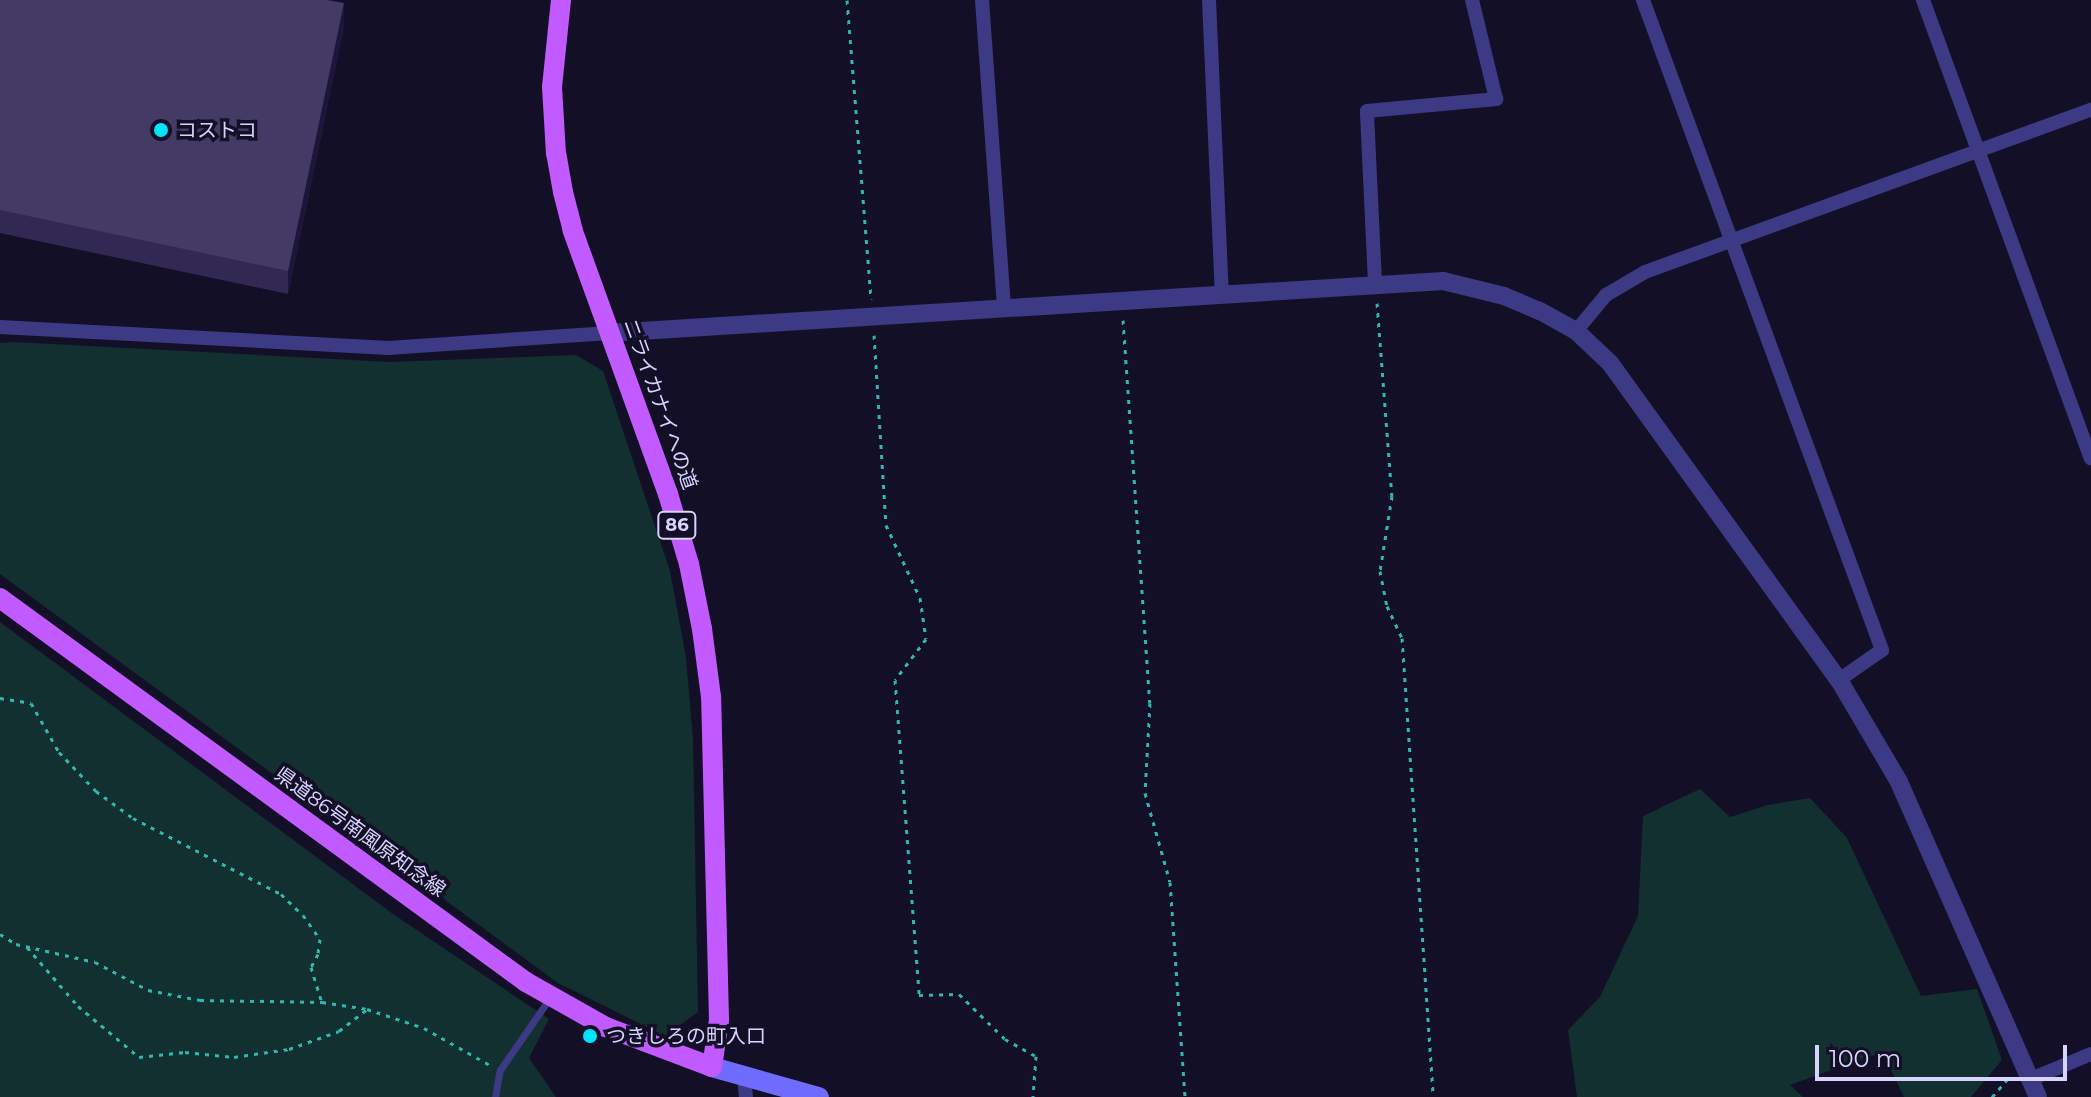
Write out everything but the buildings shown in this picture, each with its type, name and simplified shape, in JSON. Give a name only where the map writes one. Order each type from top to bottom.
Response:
[{"type":"main road","name":"ニライカナイへの道","points":[[561,0],[552,87],[556,154],[573,231],[668,494],[689,564],[702,629],[711,697],[719,1020],[712,1067]]},
{"type":"main road","name":"県道86号南風原知念線","points":[[0,598],[426,910],[551,997],[606,1027],[712,1067]]},
{"type":"main road","points":[[712,1067],[819,1097]]},
{"type":"street","points":[[982,0],[1004,308]]},
{"type":"street","points":[[1209,0],[1222,293]]},
{"type":"street","points":[[1375,283],[1367,111],[1496,99],[1472,0]]},
{"type":"street","points":[[1643,0],[1882,650],[1839,680]]},
{"type":"street","points":[[1923,0],[2091,458]]},
{"type":"street","points":[[1576,331],[1606,295],[1645,272],[2091,110]]},
{"type":"street","points":[[0,327],[388,348],[1375,283],[1443,281],[1504,296],[1576,331],[1610,363],[1645,407],[1839,680],[1899,782],[2038,1097]]},
{"type":"street","points":[[2027,1070],[2091,1054]]},
{"type":"street","points":[[744,1075],[746,1097]]},
{"type":"lane","points":[[495,1097],[500,1070],[551,997]]},
{"type":"path","points":[[847,0],[873,316],[886,525],[920,598],[926,639],[895,680],[919,995],[959,994],[1005,1039],[1036,1056],[1033,1097]]},
{"type":"path","points":[[1375,283],[1392,496],[1380,571],[1387,606],[1402,638],[1433,1097]]},
{"type":"path","points":[[1122,300],[1150,703],[1145,793],[1170,882],[1185,1097]]},
{"type":"path","points":[[0,698],[31,703],[59,752],[96,791],[133,818],[281,894],[303,915],[320,939],[318,954],[311,967],[322,1002]]},
{"type":"path","points":[[0,934],[27,947],[95,962],[148,990],[200,1000],[322,1002],[367,1009],[424,1028],[500,1070]]},
{"type":"path","points":[[27,947],[78,1006],[139,1057],[185,1052],[234,1057],[289,1049],[339,1031],[367,1009]]},
{"type":"path","points":[[1992,1097],[2027,1070]]},
{"type":"green space","points":[[0,343],[390,362],[576,355],[603,371],[670,571],[686,657],[693,739],[698,1012],[665,1036],[558,983],[0,574]]},
{"type":"green space","points":[[0,622],[393,914],[549,1019],[529,1058],[556,1097],[0,1097]]},
{"type":"green space","points":[[1700,789],[1730,817],[1768,805],[1810,798],[1847,838],[1921,996],[1977,989],[2002,1060],[1971,1097],[1904,1097],[1882,1052],[1790,1085],[1803,1097],[1577,1097],[1568,1030],[1600,997],[1638,916],[1643,816]]},
{"type":"place","name":"コストコ","points":[[161,130]]},
{"type":"place","name":"つきしろの町入口","points":[[590,1036]]}]
